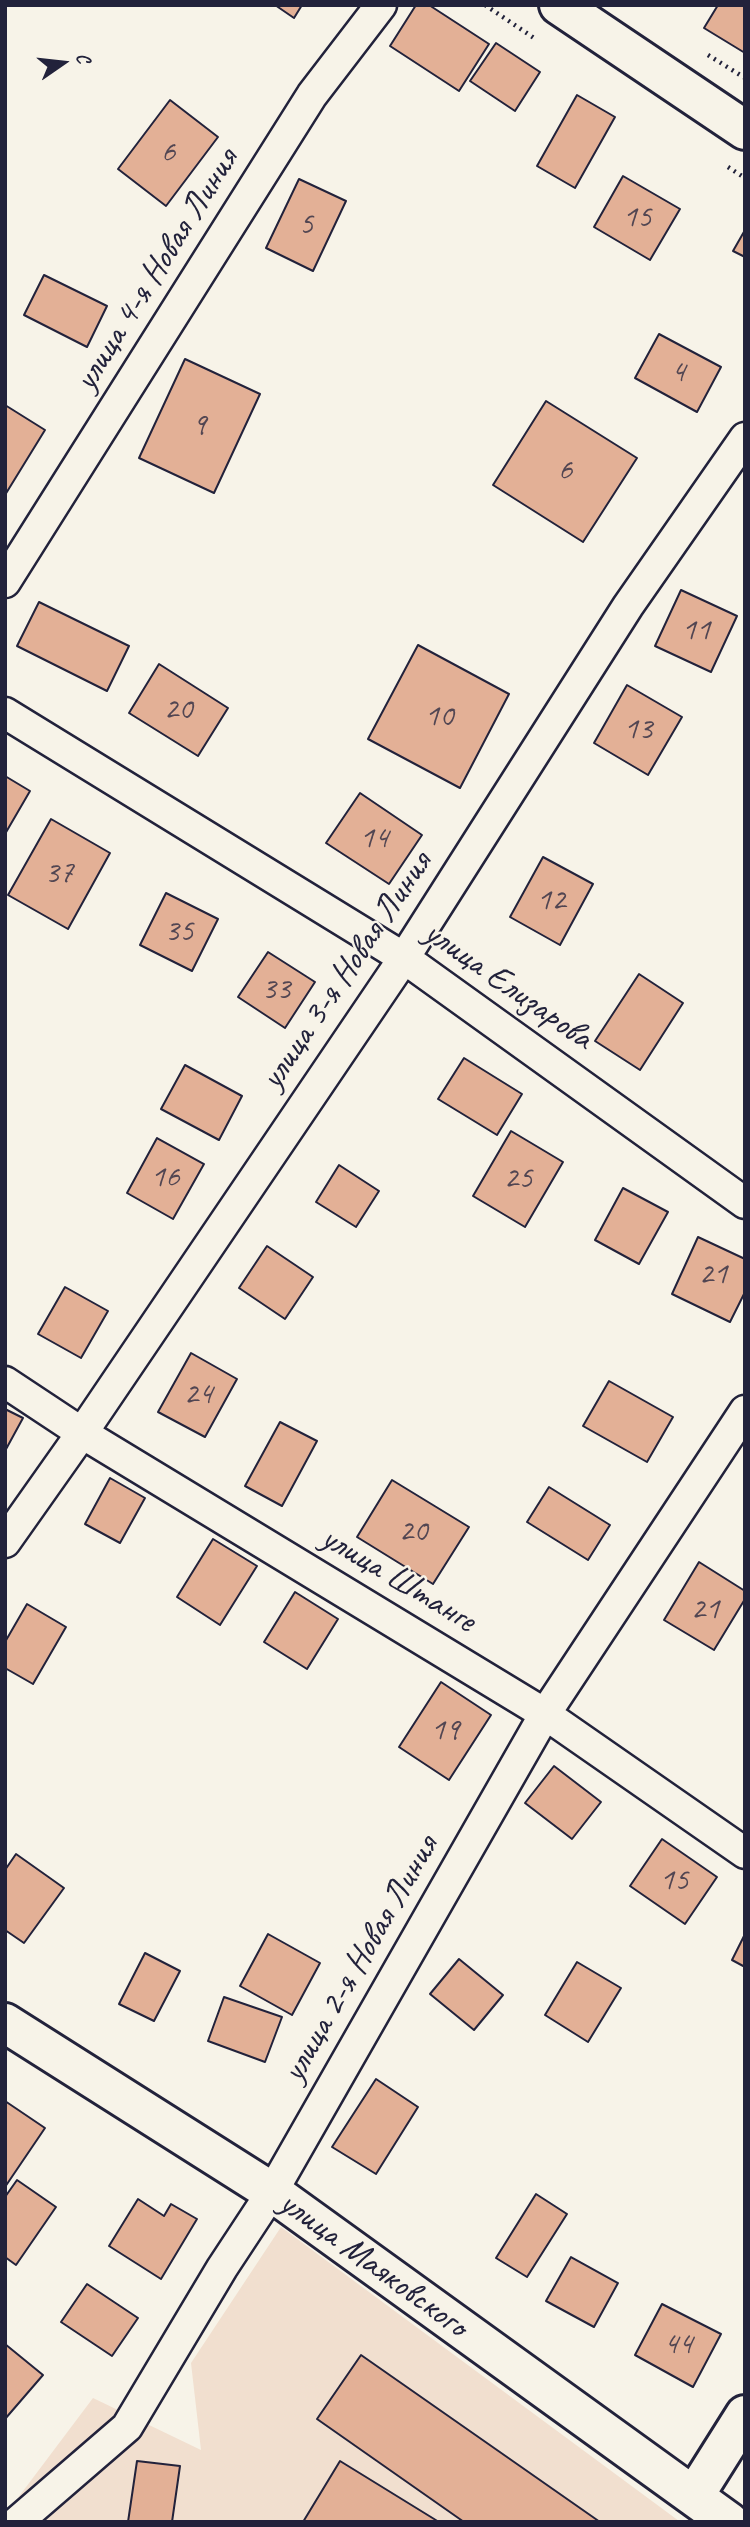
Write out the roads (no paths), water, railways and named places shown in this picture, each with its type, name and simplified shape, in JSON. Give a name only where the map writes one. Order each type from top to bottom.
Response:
[{"type":"street","name":"улица 4-я Новая Линия","points":[[5,582],[312,95],[381,5]]},
{"type":"street","points":[[559,5],[745,130]]},
{"type":"street","name":"улица 3-я Новая Линия","points":[[5,1542],[404,958],[628,606],[745,438]]},
{"type":"street","name":"улица Елизарова","points":[[5,713],[404,958],[745,1203]]},
{"type":"street","name":"улица Штанге","points":[[5,1382],[82,1433],[545,1714],[745,1853]]},
{"type":"street","name":"улица 2-я Новая Линия","points":[[17,2522],[127,2427],[222,2268],[272,2192],[545,1714],[745,1411]]},
{"type":"street","name":"улица Маяковского","points":[[5,2023],[272,2192],[729,2522]]},
{"type":"street","points":[[694,2496],[745,2415]]}]
